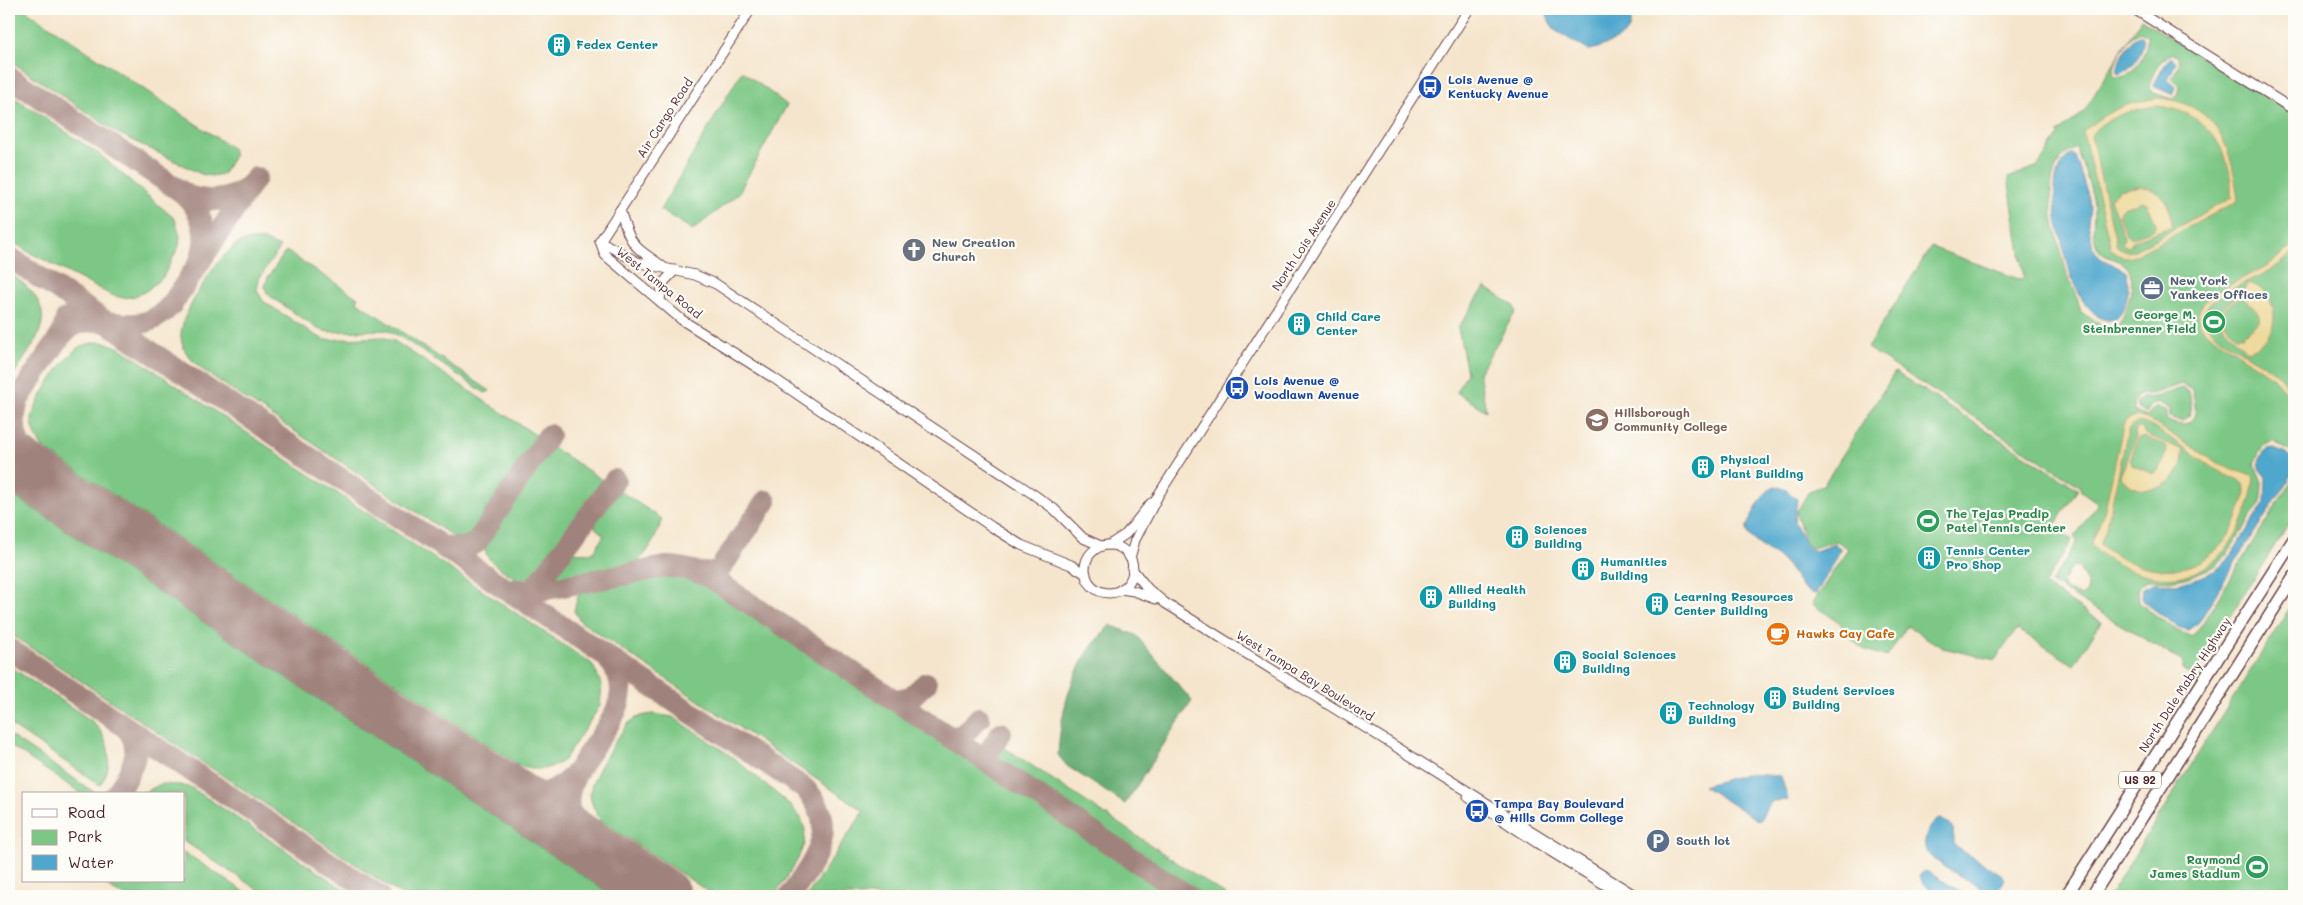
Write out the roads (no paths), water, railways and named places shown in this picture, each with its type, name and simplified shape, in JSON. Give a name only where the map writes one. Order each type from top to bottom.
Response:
[{"type":"main road","name":"North Dale Mabry Highway","points":[[2066,896],[2294,539]]},
{"type":"main road","name":"US 92","points":[[2092,896],[2294,577]]},
{"type":"main road","points":[[2215,664],[2232,675]]},
{"type":"street","name":"Air Cargo Road","points":[[600,241],[751,9]]},
{"type":"street","name":"North Lois Avenue","points":[[1130,558],[1135,540],[1159,494],[1469,9]]},
{"type":"street","points":[[2134,9],[2294,110]]},
{"type":"street","points":[[620,210],[626,231],[632,241],[640,250],[663,266]]},
{"type":"street","name":"West Tampa Road","points":[[600,241],[637,262],[651,266],[663,266],[716,284],[1048,504],[1083,538],[1105,546]]},
{"type":"street","name":"West Tampa Road","points":[[600,241],[605,255],[682,320],[874,445],[1008,537],[1035,552],[1074,566],[1086,574]]},
{"type":"street","points":[[660,301],[662,284],[675,270]]},
{"type":"street","name":"North Lois Avenue","points":[[1105,546],[1126,534],[1159,494]]},
{"type":"street","points":[[1105,546],[1121,549],[1130,558],[1132,569],[1129,581],[1120,589],[1108,592],[1096,589],[1088,581],[1086,574],[1087,559],[1095,549],[1105,546]]},
{"type":"street","name":"West Tampa Bay Boulevard","points":[[1132,569],[1148,589],[1165,603],[1636,896]]},
{"type":"street","name":"West Tampa Bay Boulevard","points":[[1120,589],[1134,591],[1165,603]]},
{"type":"street","name":"West Tampa Bay Boulevard","points":[[1432,770],[1517,830],[1623,896]]},
{"type":"water","points":[[1545,9],[1630,9],[1630,26],[1623,36],[1598,48],[1588,50],[1556,31],[1550,23]]},
{"type":"water","points":[[2139,35],[2143,37],[2140,54],[2128,69],[2118,74],[2121,58],[2131,42]]},
{"type":"water","points":[[2172,57],[2176,62],[2168,80],[2176,87],[2173,95],[2153,86],[2167,61]]},
{"type":"water","points":[[2070,155],[2075,156],[2089,198],[2088,222],[2093,248],[2100,258],[2127,272],[2128,293],[2124,307],[2117,317],[2111,320],[2097,316],[2083,301],[2072,280],[2064,251],[2056,214],[2056,180],[2061,166]]},
{"type":"water","points":[[2274,448],[2284,452],[2294,462],[2294,472],[2199,622],[2188,630],[2178,627],[2144,602],[2142,597],[2143,588],[2153,583],[2177,584],[2201,577],[2216,570],[2228,560],[2265,502],[2266,477],[2260,470],[2259,461],[2266,449]]},
{"type":"water","points":[[1776,486],[1786,490],[1797,499],[1794,521],[1807,547],[1815,551],[1835,544],[1841,549],[1816,594],[1810,593],[1801,586],[1783,561],[1750,537],[1747,526],[1759,503],[1768,491]]},
{"type":"water","points":[[1745,774],[1781,776],[1788,800],[1772,801],[1759,821],[1703,786]]},
{"type":"water","points":[[1939,819],[1953,827],[1953,843],[1956,847],[2001,874],[2004,879],[1997,891],[1990,893],[1944,867],[1927,853],[1925,839],[1929,830]]},
{"type":"water","points":[[1923,871],[1928,872],[1968,896],[1940,894],[1928,888],[1919,877]]},
{"type":"place","name":"Fedex Center","points":[[559,45]]},
{"type":"place","name":"Lois Avenue @ Kentucky Avenue","points":[[1430,87]]},
{"type":"place","name":"New Creation Church","points":[[914,250]]},
{"type":"place","name":"New York Yankees Offices","points":[[2152,288]]},
{"type":"place","name":"George M. Steinbrenner Field","points":[[2214,322]]},
{"type":"place","name":"Child Care Center","points":[[1299,324]]},
{"type":"place","name":"Lois Avenue @ Woodlawn Avenue","points":[[1237,388]]},
{"type":"place","name":"Hillsborough Community College","points":[[1597,420]]},
{"type":"place","name":"Physical Plant Building","points":[[1703,467]]},
{"type":"place","name":"The Tejas Pradip Patel Tennis Center","points":[[1928,521]]},
{"type":"place","name":"Sciences Building","points":[[1517,537]]},
{"type":"place","name":"Tennis Center Pro Shop","points":[[1929,558]]},
{"type":"place","name":"Humanities Building","points":[[1583,569]]},
{"type":"place","name":"Allied Health Building","points":[[1431,597]]},
{"type":"place","name":"Learning Resources Center Building","points":[[1657,604]]},
{"type":"place","name":"Hawks Cay Cafe","points":[[1778,634]]},
{"type":"place","name":"Social Sciences Building","points":[[1565,662]]},
{"type":"place","name":"Student Services Building","points":[[1775,698]]},
{"type":"place","name":"Technology Building","points":[[1671,713]]},
{"type":"place","name":"Tampa Bay Boulevard @ Hills Comm College","points":[[1477,811]]},
{"type":"place","name":"South lot","points":[[1658,841]]},
{"type":"place","name":"Raymond James Stadium","points":[[2257,867]]}]
